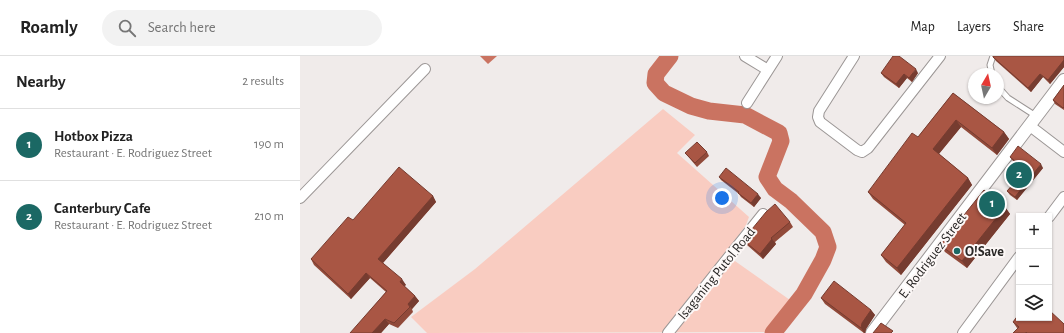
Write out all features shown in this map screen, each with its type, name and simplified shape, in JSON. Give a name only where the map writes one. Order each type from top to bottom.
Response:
[{"type":"street","points":[[744,56],[768,70]]},
{"type":"street","points":[[747,103],[777,56]]},
{"type":"street","points":[[854,56],[819,111],[818,117],[820,122],[857,150],[862,152],[868,148],[940,56]]},
{"type":"street","points":[[300,198],[425,69]]},
{"type":"street","name":"E. Rodriguez Street","points":[[872,333],[1064,80]]},
{"type":"street","points":[[1034,121],[1064,152]]},
{"type":"street","points":[[1052,213],[1064,197]]},
{"type":"street","name":"Isaganing Putol Road","points":[[668,333],[763,214]]},
{"type":"street","points":[[963,333],[1016,261]]},
{"type":"lane","points":[[991,68],[990,65],[993,56]]},
{"type":"lane","points":[[1004,94],[1034,121]]},
{"type":"shaded area","points":[[480,56],[497,56],[488,64]]},
{"type":"shaded area","points":[[663,109],[695,135],[677,153],[749,217],[746,225],[725,254],[790,300],[768,332],[427,333],[411,317],[475,269]]},
{"type":"building","points":[[893,56],[899,56],[916,69],[909,78],[904,74],[896,84],[881,73]]},
{"type":"building","points":[[993,56],[1064,56],[1064,60],[1048,80],[1040,74],[1028,88]]},
{"type":"building","points":[[1064,85],[1064,107],[1063,108],[1053,100]]},
{"type":"building","points":[[953,93],[1004,132],[992,148],[956,120],[933,149],[968,178],[897,268],[881,255],[906,223],[868,192],[912,133],[918,137]]},
{"type":"building","points":[[697,142],[707,152],[695,163],[685,153]]},
{"type":"building","points":[[1018,146],[1041,164],[1015,197],[1007,191],[1026,170],[1010,157]]},
{"type":"building","points":[[399,167],[433,196],[378,259],[402,279],[400,282],[415,296],[408,304],[410,307],[394,323],[385,319],[372,333],[350,333],[387,291],[366,273],[348,294],[311,259],[348,217],[353,220]]},
{"type":"building","points":[[726,168],[758,194],[751,203],[719,177]]},
{"type":"building","points":[[984,190],[1005,207],[962,261],[940,245]]},
{"type":"building","points":[[775,204],[790,222],[771,238],[772,239],[760,254],[743,240],[766,212]]},
{"type":"building","points":[[834,281],[871,310],[862,323],[861,328],[821,298]]},
{"type":"building","points":[[1052,313],[1064,324],[1064,333],[1013,333],[1019,327],[1013,322],[1016,318],[1016,321],[1052,321]]},
{"type":"building","points":[[881,323],[893,331],[891,333],[873,333]]},
{"type":"waterway","points":[[670,56],[656,74],[655,83],[664,93],[691,106],[709,111],[745,115],[779,133],[781,141],[767,177],[775,189],[791,201],[823,232],[828,247],[823,260],[804,294],[773,333]]},
{"type":"place","name":"Canterbury Cafe","points":[[1019,175]]},
{"type":"place","name":"Hotbox Pizza","points":[[992,204]]},
{"type":"place","name":"O!Save","points":[[957,251]]}]
